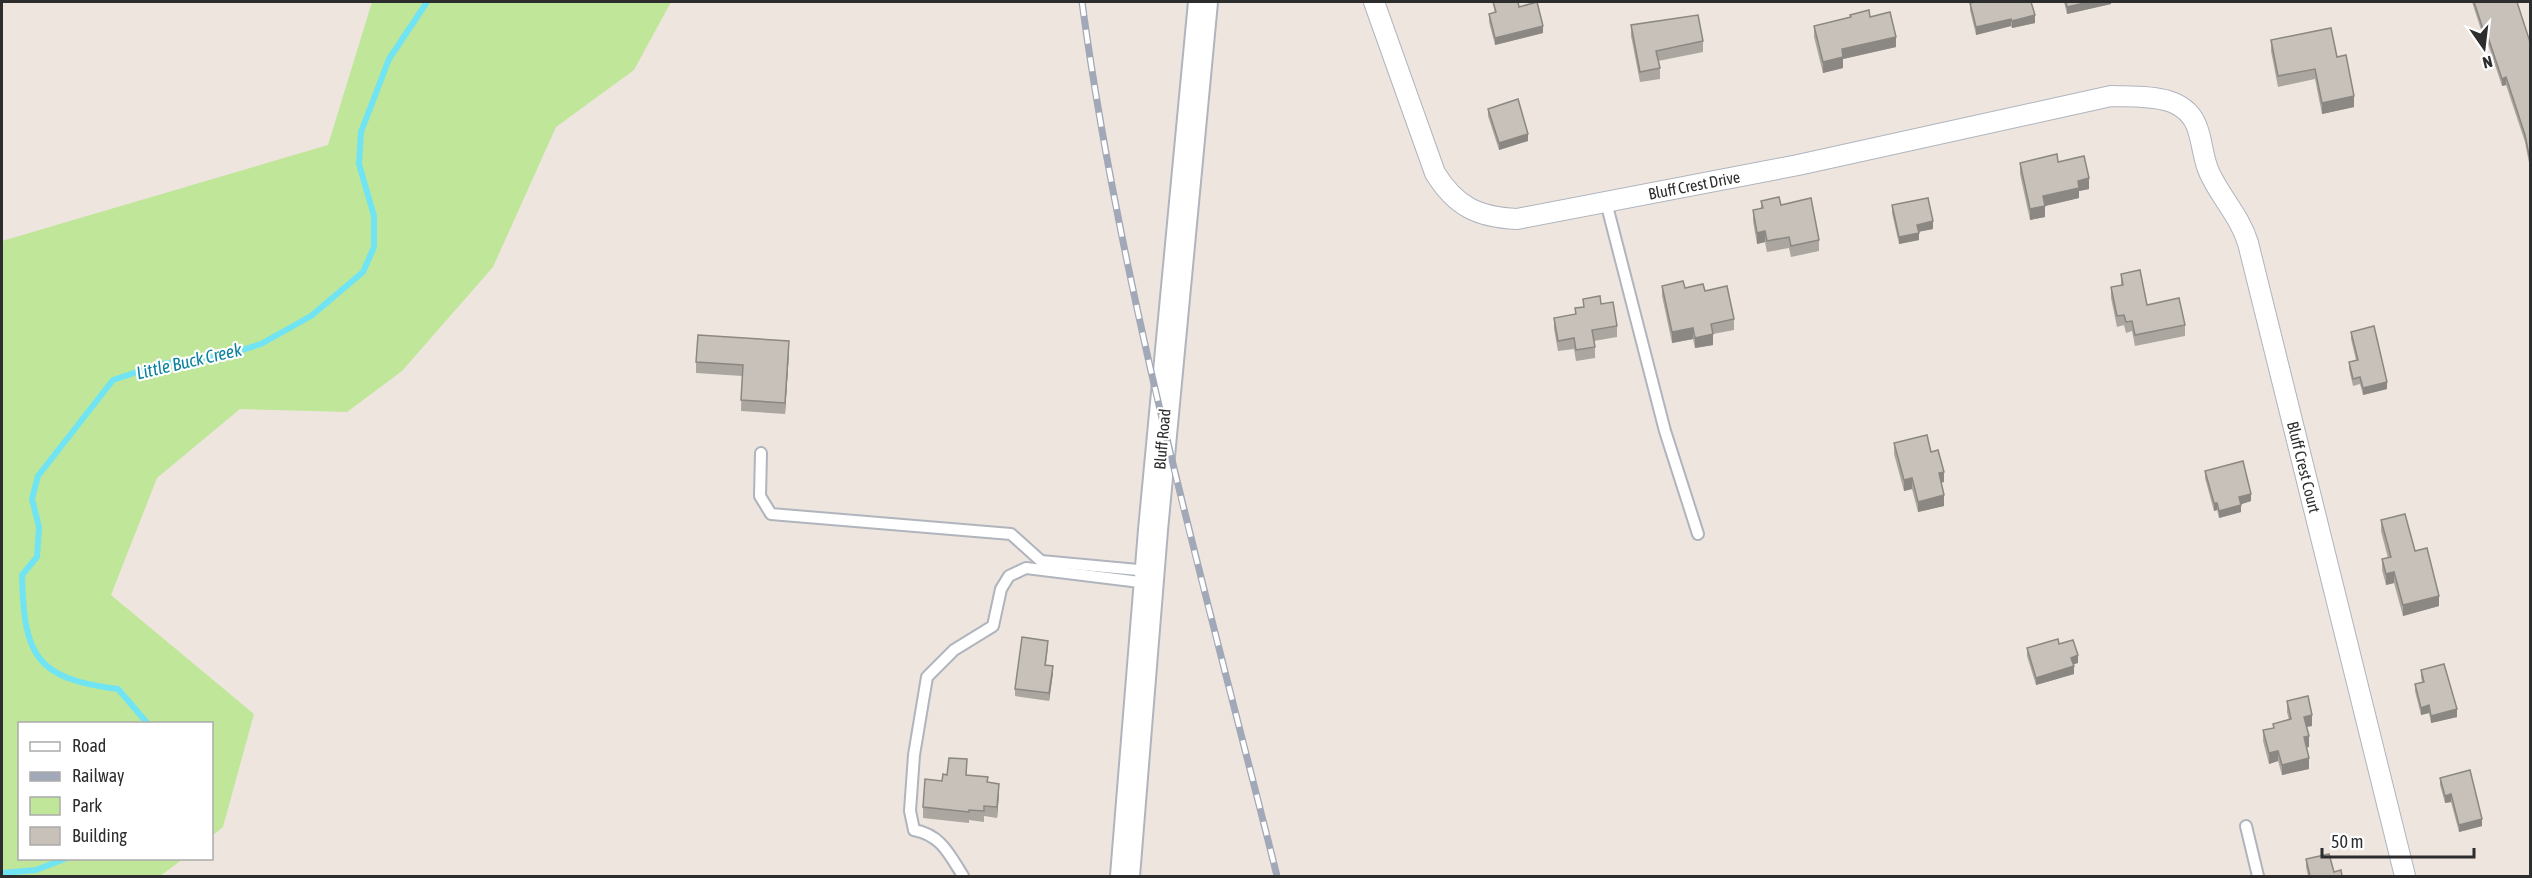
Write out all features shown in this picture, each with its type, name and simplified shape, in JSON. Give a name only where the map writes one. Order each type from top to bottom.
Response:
[{"type":"main road","name":"Bluff Road","points":[[1125,876],[1149,577],[1203,2]]},
{"type":"street","name":"Bluff Crest Drive","points":[[1374,2],[1431,165],[1453,197],[1469,209],[1488,217],[1517,219],[1798,165],[2111,96],[2147,96]]},
{"type":"street","name":"Bluff Crest Court","points":[[2147,96],[2175,104],[2192,117],[2209,171],[2240,220],[2245,234],[2404,876]]},
{"type":"lane","points":[[1606,202],[1665,431],[1698,534]]},
{"type":"lane","points":[[761,453],[760,496],[771,514],[1011,534],[1041,561],[1149,577]]},
{"type":"lane","points":[[963,876],[947,851],[930,833],[914,830],[910,811],[914,755],[927,677],[954,650],[993,626],[1001,589],[1009,576],[1026,568],[1149,577]]},
{"type":"lane","points":[[2246,826],[2258,876]]},
{"type":"green space","points":[[372,2],[671,2],[634,70],[556,127],[493,267],[402,371],[347,412],[240,409],[157,478],[111,595],[254,714],[223,827],[213,835],[213,722],[18,722],[18,860],[182,860],[160,876],[2,876],[2,241],[328,145]]},
{"type":"building","points":[[1493,2],[1518,2],[1519,7],[1537,2],[1543,26],[1495,38],[1489,14],[1496,12]]},
{"type":"building","points":[[2031,2],[2035,15],[1976,27],[1970,3]]},
{"type":"building","points":[[2066,2],[2089,2],[2067,7]]},
{"type":"building","points":[[2474,2],[2517,2],[2530,42],[2530,160],[2525,135],[2506,77],[2502,79]]},
{"type":"building","points":[[1869,10],[1870,17],[1890,12],[1896,37],[1842,49],[1843,57],[1823,62],[1814,26]]},
{"type":"building","points":[[1698,15],[1703,41],[1656,51],[1660,68],[1640,72],[1631,25]]},
{"type":"building","points":[[2331,28],[2337,57],[2346,55],[2354,96],[2322,103],[2315,69],[2278,76],[2271,40]]},
{"type":"building","points":[[1518,99],[1528,134],[1499,143],[1488,109]]},
{"type":"building","points":[[2057,154],[2058,162],[2084,156],[2089,178],[2078,181],[2079,188],[2043,196],[2045,206],[2030,209],[2020,163]]},
{"type":"building","points":[[1779,197],[1781,205],[1811,198],[1819,240],[1791,246],[1789,237],[1767,241],[1765,231],[1757,233],[1753,210],[1763,208],[1761,201]]},
{"type":"building","points":[[1928,198],[1933,221],[1917,225],[1919,233],[1899,237],[1892,205]]},
{"type":"building","points":[[2140,270],[2147,305],[2179,298],[2185,325],[2135,335],[2132,321],[2126,322],[2124,315],[2117,316],[2111,287],[2123,285],[2121,274]]},
{"type":"building","points":[[1683,281],[1685,288],[1703,284],[1705,291],[1727,286],[1734,319],[1711,324],[1713,334],[1695,338],[1693,328],[1672,332],[1662,286]]},
{"type":"building","points":[[1600,296],[1601,304],[1613,302],[1617,326],[1592,330],[1595,347],[1576,350],[1574,338],[1558,341],[1554,318],[1576,314],[1575,308],[1584,307],[1583,299]]},
{"type":"building","points":[[2374,326],[2387,382],[2363,388],[2360,377],[2353,379],[2349,362],[2358,360],[2351,332]]},
{"type":"building","points":[[698,335],[789,341],[785,403],[741,400],[743,365],[696,362]]},
{"type":"building","points":[[1927,435],[1931,452],[1938,450],[1944,472],[1939,473],[1944,495],[1918,502],[1912,478],[1904,480],[1894,443]]},
{"type":"building","points":[[2243,461],[2251,494],[2239,497],[2241,505],[2219,511],[2217,503],[2214,503],[2205,471]]},
{"type":"building","points":[[2405,514],[2415,551],[2427,548],[2439,596],[2403,605],[2394,572],[2386,574],[2382,559],[2391,557],[2381,520]]},
{"type":"building","points":[[1022,637],[1048,641],[1045,665],[1053,666],[1049,693],[1015,689]]},
{"type":"building","points":[[2058,639],[2059,644],[2073,640],[2078,655],[2071,658],[2074,666],[2036,678],[2027,648]]},
{"type":"building","points":[[2444,664],[2457,709],[2431,716],[2429,705],[2421,708],[2415,684],[2424,682],[2421,670]]},
{"type":"building","points":[[2308,696],[2312,715],[2304,717],[2309,736],[2304,737],[2309,758],[2282,765],[2278,751],[2269,753],[2263,730],[2274,728],[2273,724],[2291,719],[2287,701]]},
{"type":"building","points":[[949,758],[967,759],[966,775],[988,777],[987,782],[999,784],[997,807],[984,806],[984,811],[969,810],[969,812],[923,807],[925,779],[942,781],[943,774],[947,775]]},
{"type":"building","points":[[2470,770],[2482,819],[2459,825],[2451,794],[2445,796],[2440,778]]},
{"type":"building","points":[[2329,854],[2334,872],[2341,870],[2342,876],[2310,876],[2306,859]]},
{"type":"waterway","name":"Little Buck Creek","points":[[146,722],[118,689],[68,678],[51,669],[39,658],[31,643],[26,625],[22,575],[37,557],[39,527],[32,499],[38,476],[113,380],[161,364],[223,356],[261,344],[311,316],[363,272],[374,247],[374,216],[359,164],[361,132],[389,59],[427,2]]},
{"type":"waterway","name":"Little Buck Creek","points":[[2,873],[36,870],[62,860]]},
{"type":"railway","points":[[1082,2],[1099,113],[1142,332],[1194,551],[1277,876]]}]
